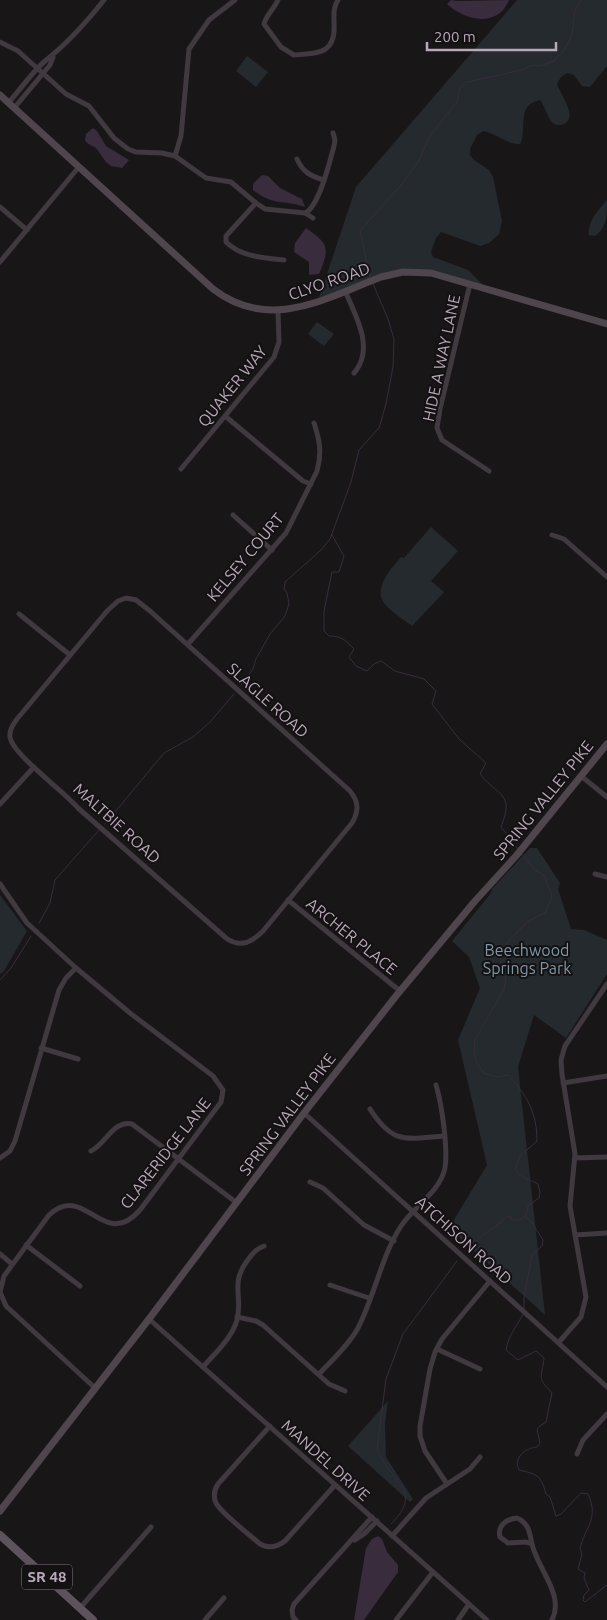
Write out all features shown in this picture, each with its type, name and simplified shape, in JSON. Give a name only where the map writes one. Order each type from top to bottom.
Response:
[{"type":"main road","name":"SR 48","points":[[0,1535],[93,1620]]},
{"type":"street","points":[[12,105],[38,69],[77,34],[104,0]]},
{"type":"street","points":[[175,156],[181,136],[189,49],[209,20],[235,0]]},
{"type":"street","points":[[278,0],[275,7],[265,18],[264,24],[281,47],[294,55],[322,51],[330,46],[335,36],[334,11],[338,0]]},
{"type":"street","points":[[0,42],[14,48],[68,95],[89,106],[120,144],[136,152],[162,153],[175,156],[206,178],[231,182],[256,203],[269,210],[305,213],[313,218]]},
{"type":"street","points":[[12,105],[43,74],[50,65],[53,56]]},
{"type":"street","name":"CLYO ROAD","points":[[0,94],[78,168],[220,294],[237,304],[250,308],[278,311],[308,305],[394,273],[423,271],[607,324]]},
{"type":"street","points":[[305,213],[310,211],[324,180],[334,146],[333,132]]},
{"type":"street","points":[[297,159],[306,173],[324,180]]},
{"type":"street","points":[[0,262],[78,168]]},
{"type":"street","points":[[256,203],[226,236],[226,242],[233,248],[247,254],[284,260]]},
{"type":"street","points":[[0,207],[27,230]]},
{"type":"street","name":"HIDE A WAY LANE","points":[[470,284],[437,428],[442,440],[489,471]]},
{"type":"street","points":[[349,289],[364,342],[362,360],[354,373]]},
{"type":"street","name":"QUAKER WAY","points":[[181,469],[277,351],[280,335],[278,311]]},
{"type":"street","points":[[225,416],[303,481],[310,484]]},
{"type":"street","name":"KELSEY COURT","points":[[188,644],[291,527],[317,471],[321,452],[319,437],[314,423]]},
{"type":"street","points":[[233,515],[272,550]]},
{"type":"street","points":[[552,535],[564,539],[607,577]]},
{"type":"street","name":"SLAGLE ROAD","points":[[70,655],[114,604],[126,598],[132,598],[140,602],[188,644],[350,791],[357,800],[357,813],[352,822],[288,900]]},
{"type":"street","points":[[19,614],[70,655]]},
{"type":"street","name":"MALTBIE ROAD","points":[[70,655],[17,719],[10,732],[10,739],[15,748],[69,797],[78,808],[231,941],[244,944],[256,938],[288,900]]},
{"type":"street","name":"SPRING VALLEY PIKE","points":[[0,1511],[149,1319],[304,1113],[400,991],[475,901],[516,856],[607,744]]},
{"type":"street","points":[[0,804],[34,766]]},
{"type":"street","points":[[581,776],[607,797]]},
{"type":"street","points":[[595,874],[607,877]]},
{"type":"street","name":"CLARERIDGE LANE","points":[[0,884],[27,923],[117,1002],[213,1076],[220,1084],[223,1094],[222,1102],[140,1210],[127,1221],[117,1224],[107,1223],[78,1206],[62,1206],[49,1214],[4,1276],[1,1285],[1,1296],[6,1306],[95,1388]]},
{"type":"street","name":"ARCHER PLACE","points":[[288,900],[400,991]]},
{"type":"street","points":[[0,1158],[7,1155],[13,1146],[59,990],[66,978],[76,968]]},
{"type":"street","points":[[558,1342],[577,1322],[585,1304],[586,1291],[569,1200],[575,1158],[561,1067],[563,1051],[607,984]]},
{"type":"street","points":[[41,1048],[78,1059]]},
{"type":"street","points":[[563,1083],[607,1076]]},
{"type":"street","points":[[319,1374],[355,1333],[383,1262],[402,1224],[441,1180],[445,1158],[444,1136],[441,1103],[436,1085]]},
{"type":"street","points":[[370,1109],[383,1128],[400,1138],[444,1136]]},
{"type":"street","name":"ATCHISON ROAD","points":[[304,1113],[607,1387]]},
{"type":"street","points":[[91,1151],[102,1144],[118,1126],[126,1123],[136,1126],[236,1203]]},
{"type":"street","points":[[575,1158],[607,1157]]},
{"type":"street","points":[[310,1182],[323,1188],[364,1225],[394,1240]]},
{"type":"street","points":[[575,1234],[607,1233]]},
{"type":"street","points":[[26,1245],[80,1286]]},
{"type":"street","points":[[204,1367],[230,1335],[237,1317],[237,1285],[240,1272],[253,1252],[264,1246]]},
{"type":"street","points":[[0,1254],[12,1264]]},
{"type":"street","points":[[447,1484],[425,1451],[420,1436],[430,1369],[436,1349],[458,1318],[490,1280]]},
{"type":"street","points":[[330,1285],[369,1298]]},
{"type":"street","points":[[237,1317],[256,1321],[264,1325],[334,1387],[345,1391]]},
{"type":"street","name":"MANDEL DRIVE","points":[[149,1319],[487,1620]]},
{"type":"street","points":[[436,1349],[480,1369]]},
{"type":"street","points":[[577,1454],[583,1440],[607,1414]]},
{"type":"street","points":[[270,1426],[216,1487],[215,1498],[221,1509],[260,1544],[274,1547],[285,1541],[335,1485]]},
{"type":"street","points":[[392,1536],[426,1498],[470,1469],[480,1457]]},
{"type":"street","points":[[532,1544],[526,1542],[504,1542],[499,1534],[500,1528],[509,1520],[517,1518],[522,1520],[529,1529],[538,1562],[555,1597],[556,1610],[552,1620]]},
{"type":"street","points":[[296,1620],[293,1617],[292,1610],[294,1604],[350,1543],[364,1534],[374,1519]]},
{"type":"street","points":[[80,1608],[151,1527]]},
{"type":"street","points":[[396,1620],[433,1572]]},
{"type":"street","points":[[205,1620],[224,1598]]},
{"type":"street","points":[[458,1620],[469,1604]]},
{"type":"green space","points":[[517,0],[607,0],[607,66],[590,87],[582,86],[574,75],[567,73],[561,77],[557,84],[568,106],[569,118],[567,122],[561,125],[554,124],[540,100],[527,107],[520,144],[515,144],[483,131],[477,135],[470,149],[470,155],[489,170],[493,177],[502,221],[499,234],[489,243],[480,246],[441,232],[436,238],[431,252],[433,257],[468,270],[487,289],[444,276],[403,272],[318,301],[356,187]]},
{"type":"green space","points":[[247,56],[268,72],[256,87],[236,71]]},
{"type":"green space","points":[[607,200],[606,216],[602,229],[595,236],[589,235],[592,220]]},
{"type":"green space","points":[[317,322],[334,334],[324,346],[308,334]]},
{"type":"green space","points":[[431,527],[458,551],[431,581],[444,592],[412,626],[384,603],[381,597],[382,584],[401,557],[404,558]]},
{"type":"green space","name":"Beechwood Springs Park","points":[[530,848],[537,848],[560,883],[558,889],[571,929],[584,930],[607,940],[607,974],[566,1038],[534,1015],[518,1067],[545,1315],[449,1228],[487,1165],[458,1040],[480,988],[469,957],[452,941],[491,893],[492,889]]},
{"type":"green space","points":[[0,895],[27,931],[4,971],[0,974]]},
{"type":"green space","points":[[388,1401],[385,1424],[386,1457],[413,1499],[410,1502],[348,1446]]},
{"type":"shaded area","points":[[451,0],[509,0],[504,9],[497,15],[481,19],[472,18],[454,10],[447,4]]},
{"type":"shaded area","points":[[93,128],[106,146],[129,160],[122,168],[111,166],[96,148],[87,143],[85,140],[86,134]]},
{"type":"shaded area","points":[[262,175],[268,176],[280,188],[302,199],[305,207],[273,201],[253,190],[253,184]]},
{"type":"shaded area","points":[[306,228],[319,238],[325,247],[325,258],[319,274],[309,275],[309,262],[294,252],[295,243]]},
{"type":"shaded area","points":[[378,1536],[382,1539],[387,1552],[398,1565],[398,1572],[364,1620],[354,1620],[366,1548],[372,1539]]},
{"type":"waterway","points":[[370,277],[360,231],[400,186],[418,162],[430,136],[457,102],[460,88],[467,82],[522,70],[532,65],[540,66],[554,61],[564,50],[572,35],[575,10],[581,0]]},
{"type":"waterway","points":[[241,685],[253,669],[256,659],[270,634],[285,616],[289,604],[287,593],[284,589],[285,582],[321,550],[330,539],[351,482],[359,450],[379,428],[393,367],[394,339],[388,319],[373,284]]},
{"type":"waterway","points":[[332,535],[344,556],[339,572],[332,572],[324,611],[324,631],[329,636],[343,639],[354,649],[349,657],[356,666],[367,671],[374,664],[381,661],[395,671],[424,679],[436,691],[432,704],[459,739],[486,763],[480,774],[505,801],[505,816],[501,827],[518,849]]},
{"type":"waterway","points":[[105,824],[164,753],[193,737],[210,722],[234,694]]},
{"type":"waterway","points":[[39,923],[50,903],[55,880],[99,830]]},
{"type":"waterway","points":[[522,854],[536,871],[544,875],[552,896],[546,912],[527,922],[504,947],[500,956],[506,979],[504,989],[475,1040],[474,1052],[477,1064],[484,1073],[496,1077],[508,1075],[515,1082],[530,1105],[537,1131],[537,1141],[520,1156],[515,1170],[523,1177],[538,1184],[540,1192],[539,1198],[528,1206],[526,1217],[543,1240],[542,1246],[532,1255],[524,1298],[524,1309]]},
{"type":"waterway","points":[[0,980],[11,968],[31,936]]},
{"type":"waterway","points":[[467,1250],[506,1218],[510,1216],[512,1220],[520,1220],[525,1216]]},
{"type":"waterway","points":[[391,1524],[401,1512],[405,1502],[405,1494],[401,1485],[382,1460],[377,1449],[386,1379],[403,1334],[457,1261]]},
{"type":"waterway","points":[[523,1315],[510,1336],[506,1350],[518,1360],[536,1351],[544,1358],[541,1377],[552,1393],[546,1422],[537,1429],[540,1443],[537,1447],[528,1449],[521,1454],[518,1461],[519,1470],[534,1474],[540,1479],[546,1494],[550,1497],[556,1516],[561,1514],[581,1493],[588,1494],[591,1502],[592,1516],[580,1548],[582,1554],[578,1569],[585,1573],[584,1578],[589,1590],[584,1595],[583,1600],[585,1602],[607,1585]]}]
